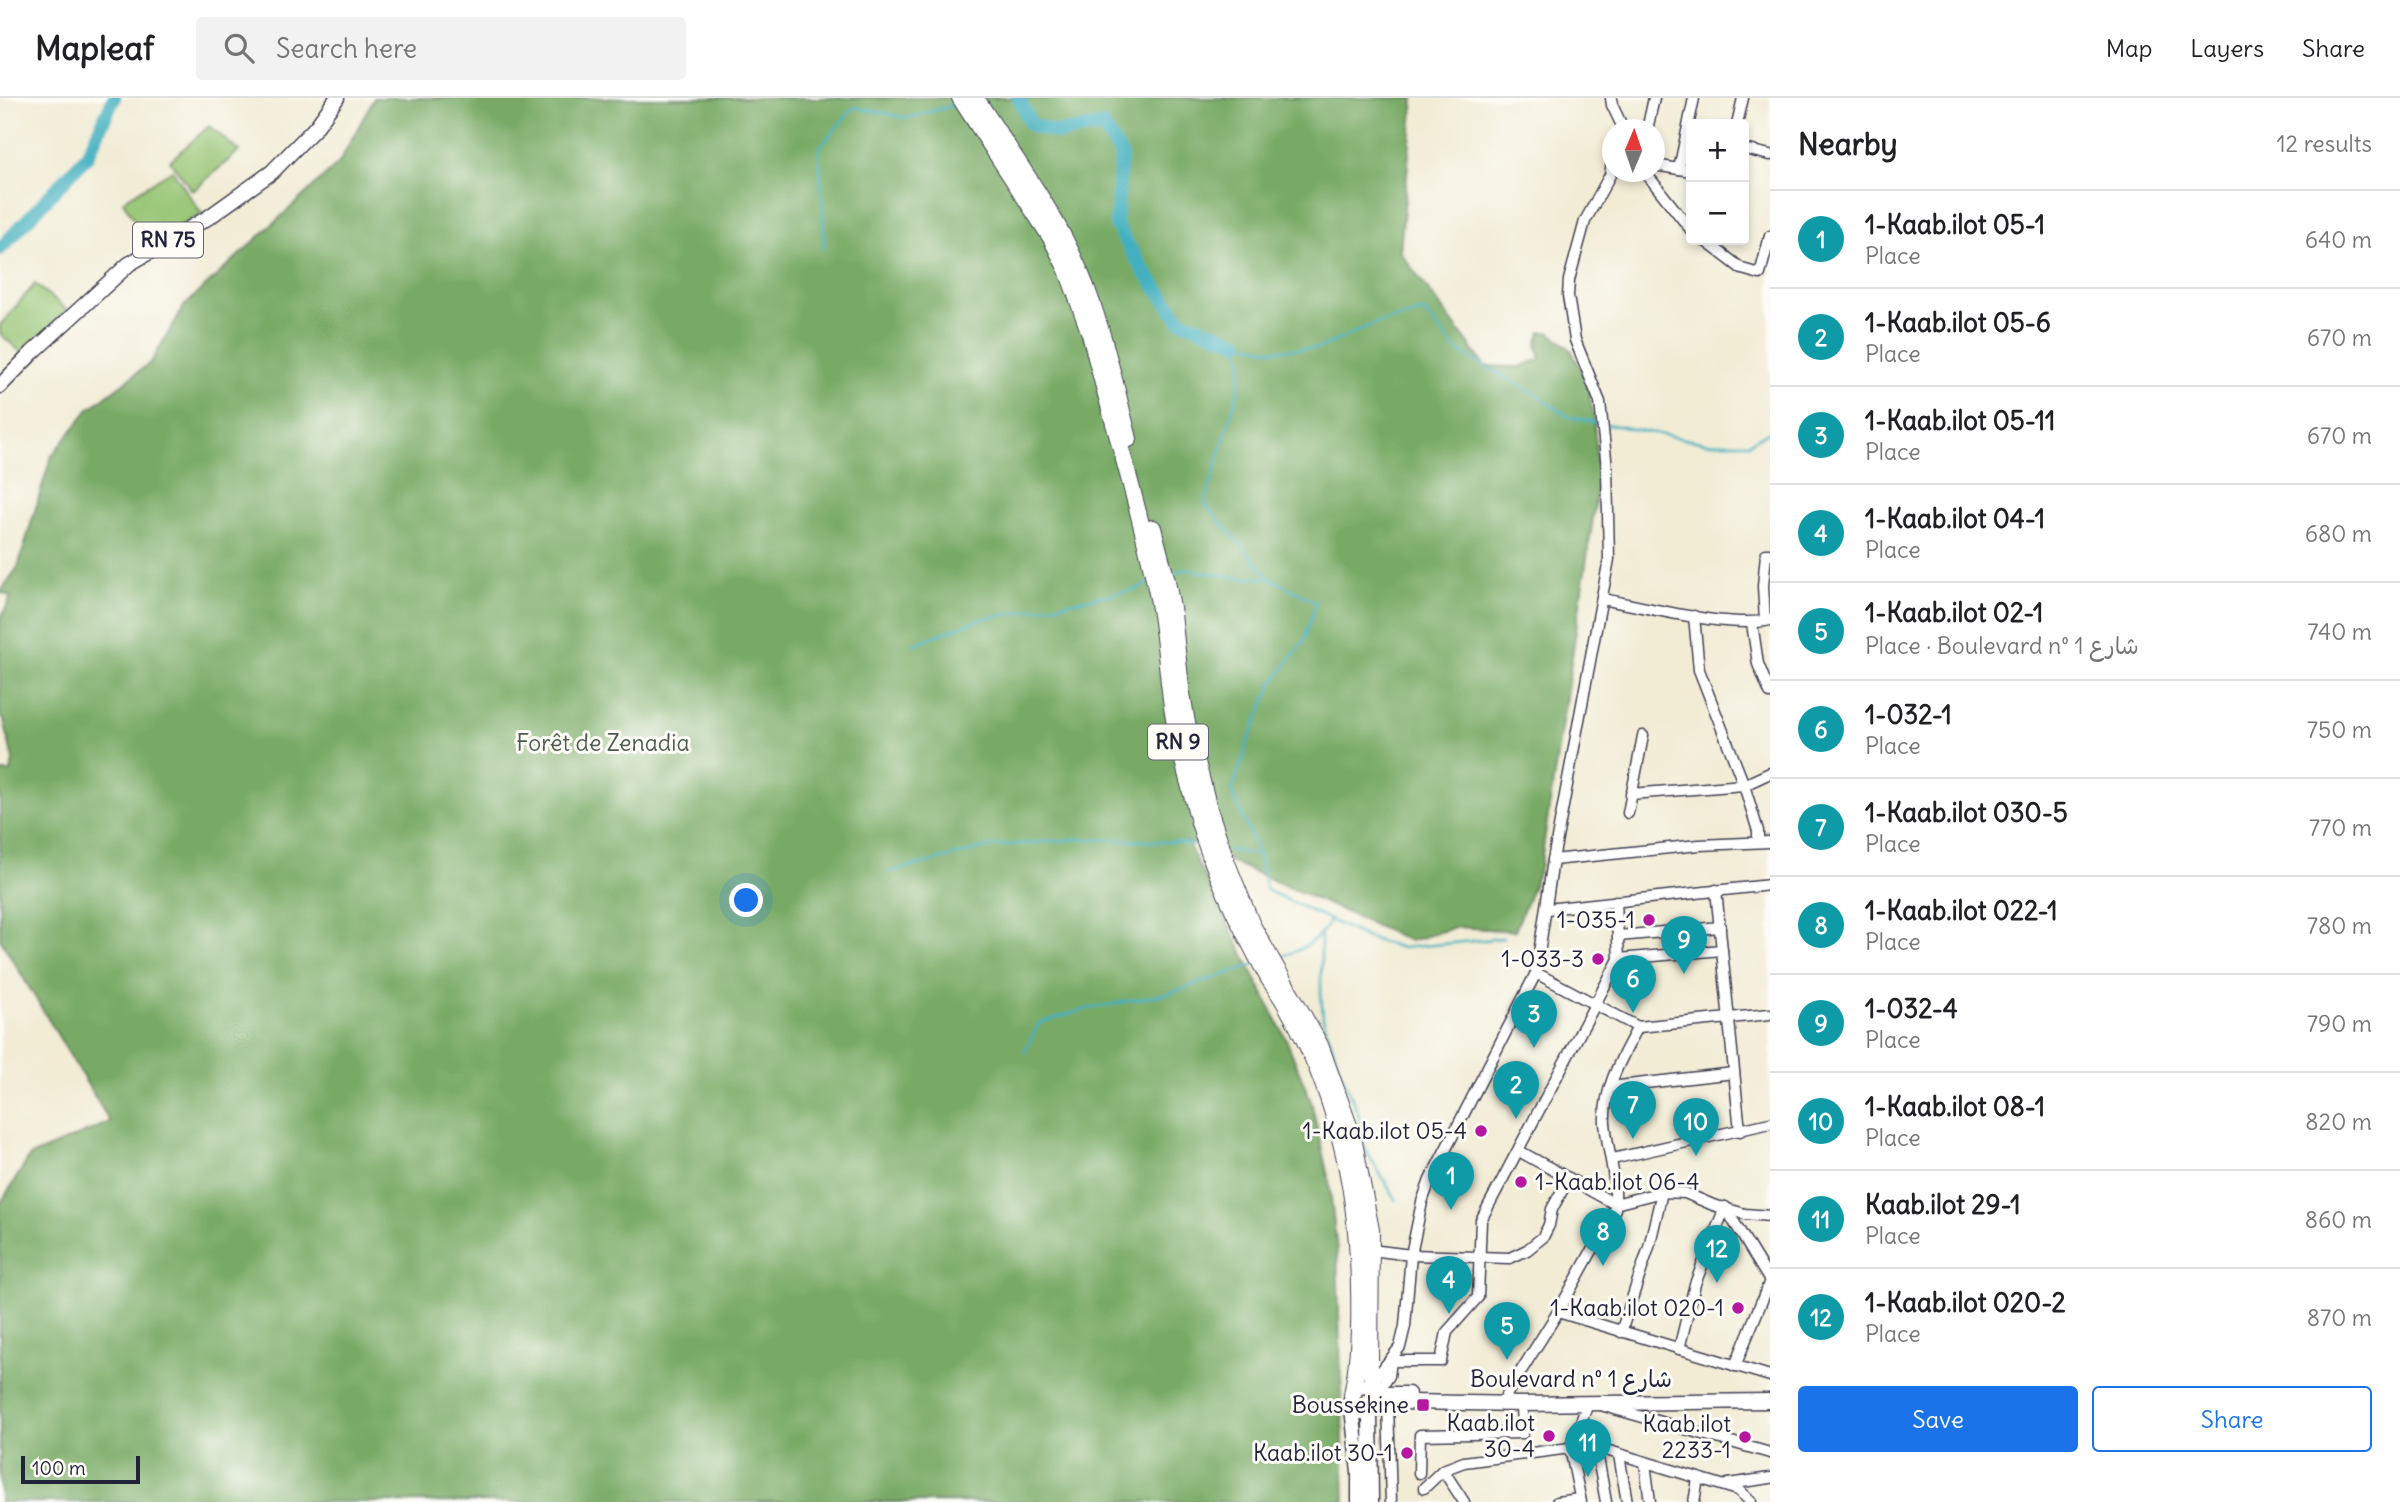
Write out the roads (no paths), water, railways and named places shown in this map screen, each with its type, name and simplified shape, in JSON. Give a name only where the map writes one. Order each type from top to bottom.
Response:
[{"type":"highway","name":"RN 9","points":[[960,98],[1051,238],[1074,290],[1090,334],[1150,560],[1159,603],[1182,763],[1199,822],[1240,926],[1287,1006],[1320,1073],[1342,1139],[1359,1246],[1358,1349],[1352,1399]]},
{"type":"highway","name":"RN 9","points":[[976,98],[1064,237],[1091,301],[1167,581],[1181,687],[1209,809],[1238,895],[1252,925],[1307,1019],[1331,1071],[1353,1137],[1371,1230],[1370,1367],[1375,1397]]},
{"type":"main road","name":"RN 75","points":[[0,386],[129,264],[209,217],[272,172],[316,127],[337,98]]},
{"type":"main road","points":[[1361,1386],[1375,1397],[1357,1411],[1352,1399],[1361,1386]]},
{"type":"main road","name":"Boulevard n° شارع 1","points":[[1375,1397],[1386,1394],[1770,1394]]},
{"type":"main road","points":[[1371,1502],[1375,1397]]},
{"type":"main road","name":"Boulevard n° شارع 1","points":[[1375,1397],[1408,1402],[1522,1404],[1770,1401]]},
{"type":"main road","name":"RN 9","points":[[1352,1399],[1359,1502]]},
{"type":"street","points":[[1611,98],[1618,119]]},
{"type":"street","points":[[1649,119],[1654,98]]},
{"type":"street","points":[[1679,169],[1694,98]]},
{"type":"street","points":[[1738,119],[1743,98]]},
{"type":"street","points":[[1616,114],[1616,119]]},
{"type":"street","points":[[1749,150],[1770,155]]},
{"type":"street","points":[[1665,166],[1686,170]]},
{"type":"street","points":[[1391,1502],[1375,1397],[1400,1347],[1405,1326],[1412,1255],[1422,1202],[1430,1180],[1536,973],[1553,860],[1609,559],[1607,468],[1600,402],[1575,340],[1568,296],[1569,281],[1585,221],[1606,182]]},
{"type":"street","points":[[1653,182],[1686,224]]},
{"type":"street","points":[[1713,245],[1742,269],[1760,274],[1770,236]]},
{"type":"street","points":[[1602,599],[1694,616],[1752,623],[1767,620],[1763,586],[1766,554],[1770,554]]},
{"type":"street","points":[[1553,860],[1764,841],[1699,670],[1694,616]]},
{"type":"street","points":[[1752,623],[1758,664],[1770,693]]},
{"type":"street","points":[[1628,813],[1643,736]]},
{"type":"street","points":[[1631,794],[1744,785],[1770,773]]},
{"type":"street","points":[[1546,909],[1770,885]]},
{"type":"street","points":[[1716,890],[1740,1130]]},
{"type":"street","points":[[1391,1361],[1441,1361],[1447,1332],[1478,1297],[1481,1220],[1619,959],[1616,901]]},
{"type":"street","points":[[1618,936],[1720,927]]},
{"type":"street","points":[[1619,959],[1722,950]]},
{"type":"street","points":[[1536,973],[1637,1027],[1770,1014]]},
{"type":"street","points":[[1506,1395],[1558,1312],[1615,1209],[1617,1191],[1605,1124],[1610,1087],[1618,1064],[1637,1027]]},
{"type":"street","points":[[1610,1087],[1734,1073]]},
{"type":"street","points":[[1612,1159],[1770,1123]]},
{"type":"street","points":[[1519,1151],[1615,1204],[1662,1192],[1685,1193],[1745,1214],[1770,1216]]},
{"type":"street","points":[[1371,1250],[1412,1255],[1510,1258],[1527,1250],[1543,1237],[1552,1209],[1569,1178]]},
{"type":"street","points":[[1621,1332],[1649,1247],[1662,1192]]},
{"type":"street","points":[[1725,1207],[1770,1281],[1735,1366]]},
{"type":"street","points":[[1679,1349],[1695,1284],[1725,1207]]},
{"type":"street","points":[[1558,1312],[1770,1376]]},
{"type":"street","points":[[1419,1473],[1420,1435],[1523,1433],[1522,1404]]},
{"type":"street","points":[[1557,1502],[1581,1500],[1570,1448],[1592,1404],[1770,1453]]},
{"type":"street","points":[[1595,1447],[1606,1502]]},
{"type":"street","points":[[1424,1488],[1443,1470],[1482,1459],[1595,1447],[1738,1490],[1751,1502]]},
{"type":"street","points":[[1619,1455],[1627,1502]]},
{"type":"street","points":[[1645,1463],[1650,1502]]},
{"type":"street","points":[[1443,1470],[1464,1502]]},
{"type":"street","points":[[1721,1485],[1770,1478]]},
{"type":"street","points":[[1694,1502],[1698,1479]]},
{"type":"street","points":[[1735,1502],[1738,1490]]},
{"type":"waterway","points":[[0,249],[87,156],[114,98]]},
{"type":"waterway","points":[[1019,98],[1031,125],[1058,133],[1103,126],[1121,155],[1116,225],[1142,268],[1180,320],[1238,342]]},
{"type":"waterway","points":[[824,249],[819,148],[854,107],[907,118],[955,105]]},
{"type":"waterway","points":[[1503,938],[1402,948],[1368,938],[1266,890],[1259,855],[1232,792],[1249,739],[1273,683],[1304,641],[1316,602],[1270,578],[1205,504],[1239,388],[1242,363],[1238,342],[1272,350],[1321,348],[1373,324],[1424,312],[1455,349],[1530,391],[1569,417],[1600,423]]},
{"type":"waterway","points":[[1607,424],[1706,443],[1749,443],[1770,431]]},
{"type":"waterway","points":[[1173,574],[1185,569],[1241,578],[1270,578]]},
{"type":"waterway","points":[[914,644],[978,620],[1134,590],[1150,583]]},
{"type":"waterway","points":[[889,872],[994,846],[1081,839],[1176,842],[1200,846]]},
{"type":"waterway","points":[[1228,850],[1259,855]]},
{"type":"waterway","points":[[1279,957],[1309,944],[1321,933],[1330,919]]},
{"type":"waterway","points":[[1321,936],[1323,1018],[1358,1113],[1365,1149],[1396,1200]]},
{"type":"waterway","points":[[1024,1053],[1039,1023],[1087,1009],[1170,993],[1256,964]]},
{"type":"place","name":"1-035-1","points":[[1649,920]]},
{"type":"place","name":"1-033-3","points":[[1598,959]]},
{"type":"place","name":"1-032-4","points":[[1684,974]]},
{"type":"place","name":"1-032-1","points":[[1633,1013]]},
{"type":"place","name":"1-Kaab.ilot 05-11","points":[[1534,1048]]},
{"type":"place","name":"1-Kaab.ilot 05-6","points":[[1516,1119]]},
{"type":"place","name":"1-Kaab.ilot 05-4","points":[[1481,1131]]},
{"type":"place","name":"1-Kaab.ilot 030-5","points":[[1633,1139]]},
{"type":"place","name":"1-Kaab.ilot 08-1","points":[[1696,1156]]},
{"type":"place","name":"1-Kaab.ilot 06-4","points":[[1521,1182]]},
{"type":"place","name":"1-Kaab.ilot 05-1","points":[[1451,1210]]},
{"type":"place","name":"1-Kaab.ilot 022-1","points":[[1603,1266]]},
{"type":"place","name":"1-Kaab.ilot 020-2","points":[[1717,1283]]},
{"type":"place","name":"1-Kaab.ilot 020-1","points":[[1738,1308]]},
{"type":"place","name":"1-Kaab.ilot 04-1","points":[[1449,1314]]},
{"type":"place","name":"1-Kaab.ilot 02-1","points":[[1507,1360]]},
{"type":"place","name":"Boussekine","points":[[1423,1405]]},
{"type":"place","name":"Kaab.ilot 30-4","points":[[1549,1436]]},
{"type":"place","name":"Kaab.ilot 2233-1","points":[[1745,1437]]},
{"type":"place","name":"Kaab.ilot 30-1","points":[[1407,1453]]},
{"type":"place","name":"Kaab.ilot 29-1","points":[[1588,1477]]},
{"type":"park label","name":"Forêt de Zenadia","points":[[603,743]]}]
